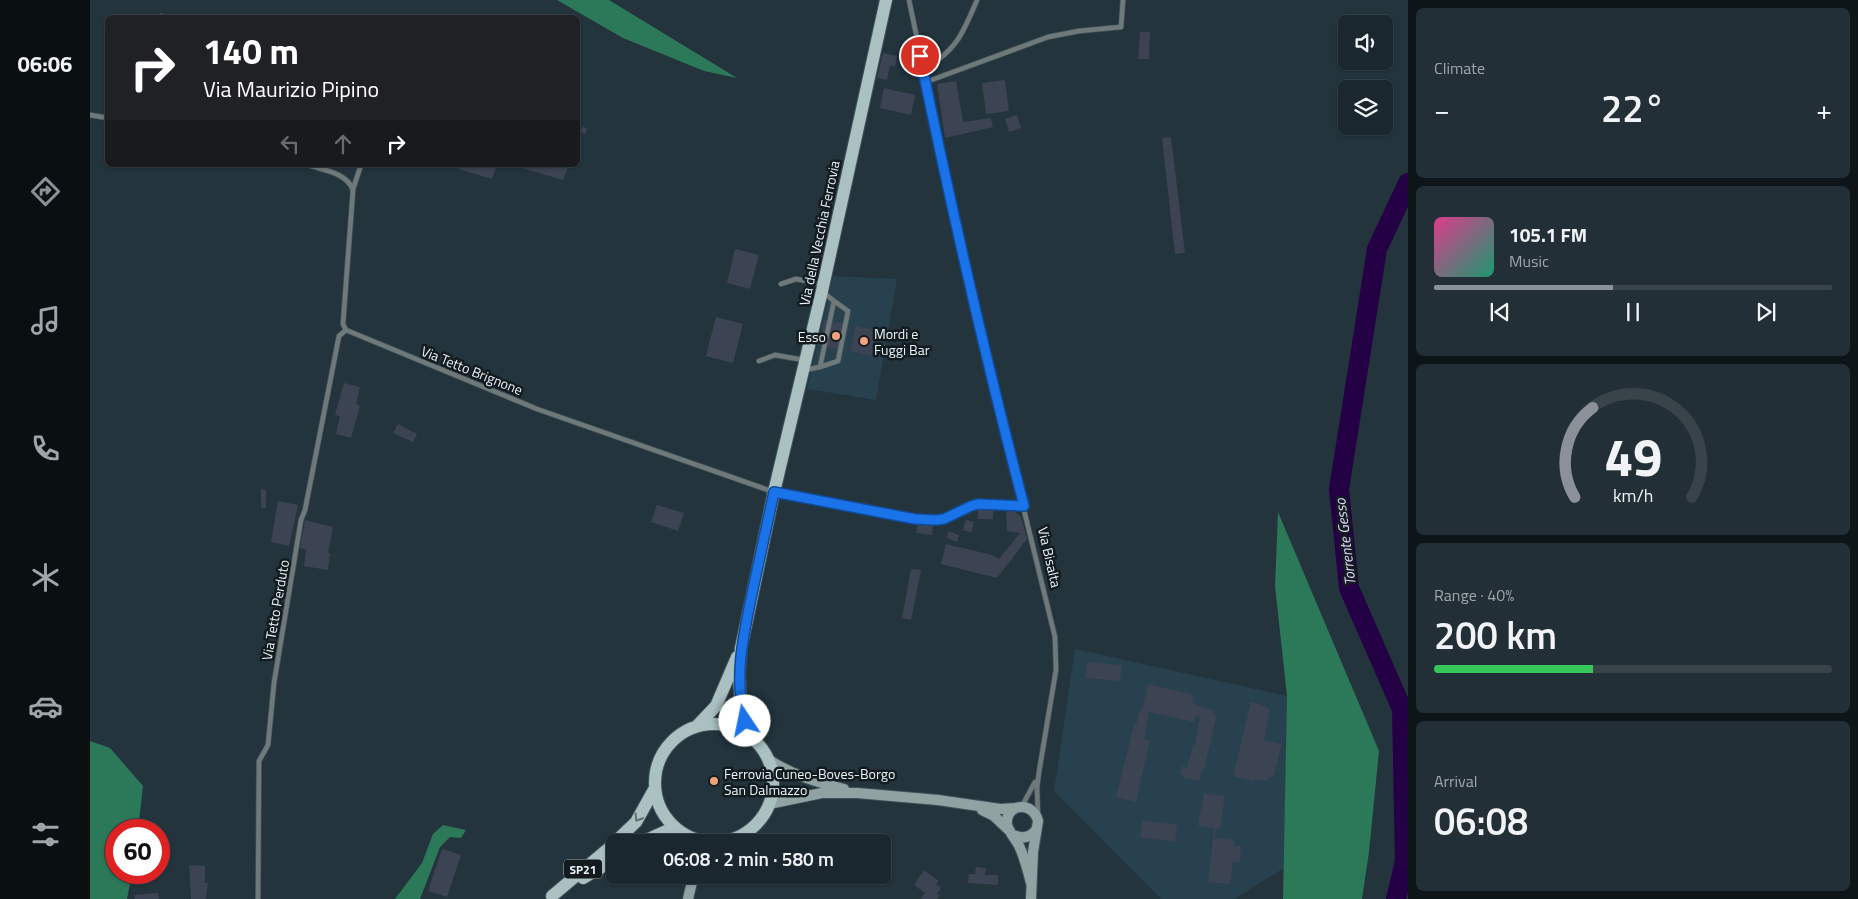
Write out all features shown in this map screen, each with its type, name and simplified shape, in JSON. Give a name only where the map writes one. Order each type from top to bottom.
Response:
[{"type":"main road","name":"Via della Vecchia Ferrovia","points":[[749,736],[741,706],[739,675],[741,648],[774,492],[822,288],[886,0]]},
{"type":"main road","name":"Via della Vecchia Ferrovia","points":[[697,726],[716,706],[741,648]]},
{"type":"main road","points":[[681,834],[665,816],[658,803],[655,788],[656,768],[665,750],[679,735],[697,726],[715,724],[733,727],[749,736],[760,746],[768,759],[772,774],[769,804],[762,817],[752,828],[743,834]]},
{"type":"main road","points":[[768,759],[782,769],[814,782],[857,793]]},
{"type":"main road","name":"SP21","points":[[624,834],[636,822],[655,788]]},
{"type":"main road","points":[[769,804],[822,793],[857,793],[938,800],[1000,809],[1030,809],[1037,816],[1037,825],[1029,836],[1024,838],[1012,833],[994,816],[975,806]]},
{"type":"main road","name":"Via Bisalta","points":[[1019,808],[1012,811],[1007,821],[1024,860],[1031,883]]},
{"type":"main road","name":"Via Bisalta","points":[[1031,899],[1037,825]]},
{"type":"main road","name":"SP21","points":[[549,897],[606,850]]},
{"type":"main road","name":"SP21","points":[[549,897],[606,864]]},
{"type":"main road","points":[[688,899],[692,884]]},
{"type":"lane","name":"Via Bisalta","points":[[909,0],[966,273],[1055,637],[1056,670],[1037,788],[1037,825]]},
{"type":"lane","points":[[923,69],[941,59],[955,45],[963,34],[977,0]]},
{"type":"lane","points":[[926,82],[1048,37],[1078,31],[1121,28],[1123,0]]},
{"type":"lane","points":[[90,115],[105,118]]},
{"type":"lane","points":[[314,167],[345,178],[353,190]]},
{"type":"lane","points":[[346,330],[343,324],[353,190],[360,167]]},
{"type":"lane","points":[[759,361],[775,355],[804,365],[820,366],[838,361],[848,311],[834,301],[822,288],[796,279],[780,284]]},
{"type":"lane","points":[[820,366],[834,301]]},
{"type":"lane","name":"Via Tetto Brignone","points":[[346,330],[537,408],[774,492],[915,519],[936,520],[978,504],[1024,506]]},
{"type":"lane","name":"Via Tetto Perduto","points":[[258,899],[259,761],[268,745],[277,664],[301,520],[307,500],[339,336],[346,330]]},
{"type":"lane","name":"Via Bisalta","points":[[1019,808],[1033,789],[1039,772]]},
{"type":"shaded area","points":[[833,276],[897,279],[876,400],[807,389]]},
{"type":"shaded area","points":[[1075,649],[1287,696],[1284,868],[1234,899],[1161,899],[1054,791]]},
{"type":"green space","points":[[557,0],[609,0],[737,78],[704,71],[623,38]]},
{"type":"green space","points":[[1278,512],[1379,751],[1369,852],[1362,899],[1283,899],[1287,696],[1275,586]]},
{"type":"green space","points":[[90,741],[110,748],[143,786],[139,819],[105,819],[105,884],[130,884],[127,899],[90,899]]},
{"type":"green space","points":[[443,825],[466,830],[461,838],[450,837],[440,847],[420,899],[395,899],[422,863],[433,834]]},
{"type":"building","points":[[1140,32],[1150,32],[1149,59],[1138,59]]},
{"type":"building","points":[[883,53],[897,56],[895,67],[890,65],[887,80],[877,78]]},
{"type":"building","points":[[1005,80],[1009,111],[986,114],[982,83]]},
{"type":"building","points":[[956,81],[963,122],[991,118],[993,127],[945,138],[937,84]]},
{"type":"building","points":[[884,88],[915,95],[911,115],[880,108]]},
{"type":"building","points":[[1017,115],[1021,128],[1009,132],[1005,119]]},
{"type":"building","points":[[583,126],[587,129],[585,134],[580,132]]},
{"type":"building","points":[[1171,137],[1185,253],[1175,254],[1162,138]]},
{"type":"building","points":[[460,167],[496,167],[492,179],[459,169]]},
{"type":"building","points":[[522,167],[568,167],[563,180]]},
{"type":"building","points":[[735,249],[759,255],[750,289],[727,283]]},
{"type":"building","points":[[716,317],[743,324],[733,363],[706,356]]},
{"type":"building","points":[[824,320],[849,324],[844,350],[820,346]]},
{"type":"building","points":[[856,326],[878,331],[872,356],[850,351]]},
{"type":"building","points":[[344,383],[360,387],[356,404],[360,406],[351,438],[336,434],[340,416],[335,415]]},
{"type":"building","points":[[398,424],[417,434],[413,442],[393,433]]},
{"type":"building","points":[[261,489],[266,490],[266,508],[261,508]]},
{"type":"building","points":[[278,501],[298,505],[289,546],[271,542]]},
{"type":"building","points":[[657,505],[684,513],[678,531],[651,522]]},
{"type":"building","points":[[978,509],[993,510],[993,519],[978,519]]},
{"type":"building","points":[[1007,509],[1014,511],[1021,517],[1027,539],[997,578],[941,564],[946,544],[992,555],[999,559],[1020,533],[1007,531]]},
{"type":"building","points":[[305,520],[333,527],[328,553],[330,553],[328,570],[304,566],[306,550],[300,548]]},
{"type":"building","points":[[966,520],[974,522],[971,533],[963,530]]},
{"type":"building","points":[[918,522],[933,524],[932,535],[916,533]]},
{"type":"building","points":[[948,531],[959,535],[957,542],[947,538]]},
{"type":"building","points":[[911,569],[921,570],[911,620],[902,618]]},
{"type":"building","points":[[1087,662],[1122,665],[1120,681],[1086,678]]},
{"type":"building","points":[[1148,684],[1194,695],[1192,703],[1214,711],[1213,714],[1217,715],[1204,770],[1202,769],[1199,781],[1184,778],[1180,774],[1182,766],[1187,768],[1193,745],[1195,746],[1200,716],[1196,715],[1194,722],[1149,712],[1144,740],[1150,741],[1136,802],[1116,797],[1134,725],[1136,725],[1140,709],[1142,710]]},
{"type":"building","points":[[1251,702],[1266,706],[1270,710],[1264,740],[1282,744],[1273,778],[1268,777],[1267,781],[1254,779],[1254,781],[1233,776]]},
{"type":"building","points":[[1204,793],[1225,796],[1220,829],[1216,828],[1215,838],[1234,839],[1234,846],[1241,846],[1240,863],[1233,862],[1230,884],[1208,882],[1214,828],[1198,826]]},
{"type":"building","points":[[1143,820],[1177,825],[1175,842],[1140,837]]},
{"type":"building","points":[[442,849],[461,855],[447,897],[428,891]]},
{"type":"building","points":[[189,865],[205,866],[205,883],[208,883],[206,899],[191,899]]},
{"type":"building","points":[[976,867],[986,868],[985,875],[998,875],[998,885],[968,883],[969,874],[975,874]]},
{"type":"building","points":[[924,870],[939,881],[936,884],[941,888],[937,894],[940,895],[937,899],[920,899],[925,893],[914,885]]},
{"type":"building","points":[[158,893],[159,899],[135,899],[134,895]]},
{"type":"waterway","name":"Torrente Gesso","points":[[1396,899],[1405,861],[1402,709],[1349,588],[1339,489],[1377,249],[1408,183]]},
{"type":"place","name":"Esso","points":[[836,336]]},
{"type":"place","name":"Mordi e Fuggi Bar","points":[[864,341]]},
{"type":"place","name":"Ferrovia Cuneo-Boves-Borgo San Dalmazzo","points":[[714,781]]},
{"type":"route","points":[[745,721],[741,706],[739,675],[741,648],[774,492],[915,519],[944,519],[978,504],[1024,506],[964,264],[920,56]]}]
